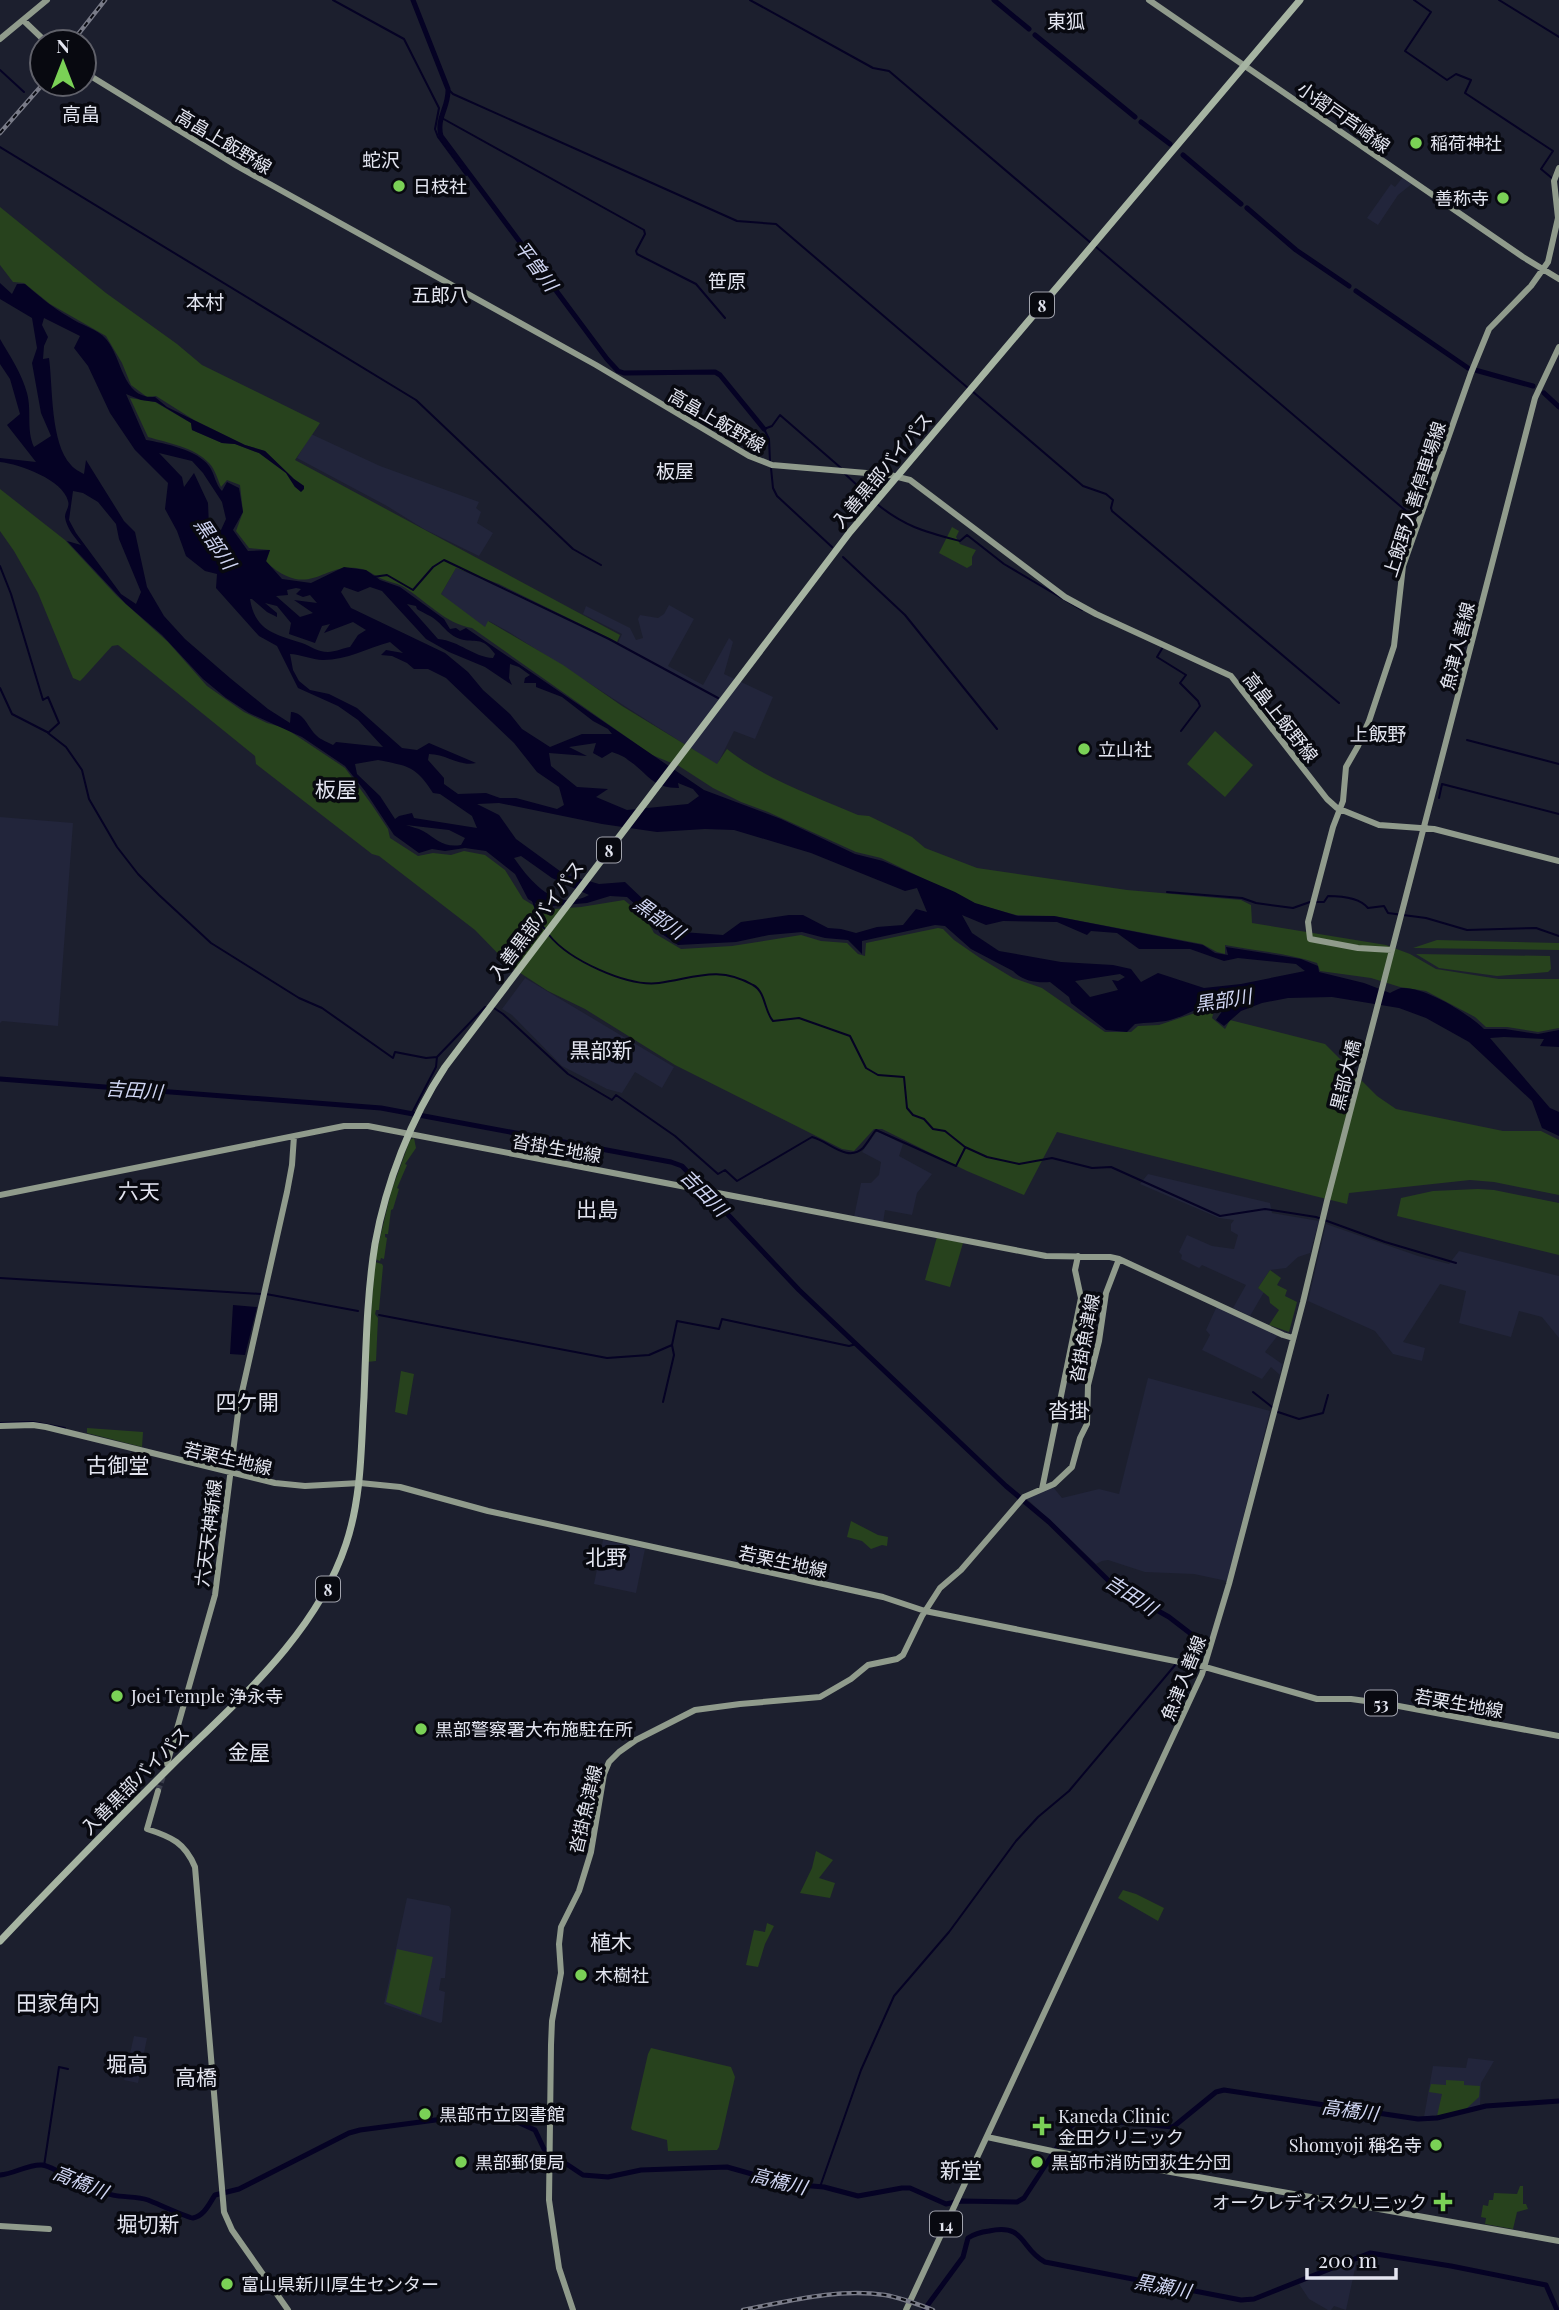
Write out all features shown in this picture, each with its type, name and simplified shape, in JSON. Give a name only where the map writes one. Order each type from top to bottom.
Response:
[{"type":"highway","name":"入善黒部バイパス","points":[[0,1941],[250,1686],[302,1629],[328,1588],[347,1543],[360,1483],[372,1268],[376,1241],[388,1193],[410,1134],[445,1067],[787,614],[897,476],[1300,0]]},
{"type":"main road","points":[[0,39],[47,0]]},
{"type":"main road","name":"小摺戸芦崎線","points":[[1149,0],[1559,279]]},
{"type":"main road","points":[[23,20],[31,28]]},
{"type":"main road","name":"高畠上飯野線","points":[[98,81],[236,166],[596,365],[749,457],[772,465],[897,476],[919,486],[1065,597],[1231,676],[1327,799],[1340,809],[1379,825],[1425,828],[1559,861]]},
{"type":"main road","name":"上飯野入善停車場線","points":[[1391,953],[1310,939],[1308,922],[1333,827],[1343,801],[1346,767],[1363,733],[1394,646],[1403,566],[1489,329],[1544,271],[1558,218],[1554,181],[1559,168]]},
{"type":"main road","name":"魚津入善線","points":[[1391,953],[1535,398],[1559,347]]},
{"type":"main road","name":"黒部大橋","points":[[1327,1201],[1391,953]]},
{"type":"main road","name":"沓掛生地線","points":[[0,1195],[354,1125],[1046,1256],[1119,1259]]},
{"type":"main road","name":"六天天神新線","points":[[167,1764],[215,1595],[244,1375],[292,1165],[294,1136]]},
{"type":"main road","name":"魚津入善線","points":[[987,2137],[1205,1667],[1229,1584],[1327,1201]]},
{"type":"main road","name":"沓掛魚津線","points":[[1041,1489],[1081,1298],[1075,1270],[1078,1256]]},
{"type":"main road","points":[[1119,1259],[1293,1338]]},
{"type":"main road","name":"沓掛魚津線","points":[[573,2310],[559,2268],[549,2200],[552,2021],[561,1973],[561,1927],[579,1891],[592,1852],[604,1774],[609,1762],[636,1740],[695,1710],[827,1695],[868,1665],[897,1659],[902,1655],[940,1588],[961,1570],[1022,1499],[1060,1479],[1072,1467],[1087,1424],[1088,1385],[1099,1341],[1106,1293],[1119,1259]]},
{"type":"main road","name":"若栗生地線","points":[[0,1426],[22,1424],[46,1427],[256,1480],[290,1485],[360,1483],[400,1487],[488,1511],[883,1597],[925,1611],[1205,1667],[1317,1699],[1351,1699],[1388,1704],[1559,1736]]},
{"type":"main road","points":[[158,1791],[147,1829],[183,1846],[189,1852],[195,1867],[222,2206],[232,2230],[288,2310]]},
{"type":"main road","points":[[987,2137],[1052,2151],[1559,2241]]},
{"type":"main road","name":"14","points":[[906,2310],[987,2137]]},
{"type":"main road","points":[[0,2226],[49,2229]]},
{"type":"shaded area","points":[[1403,177],[1413,183],[1398,195],[1378,225],[1367,218],[1391,184],[1395,187]]},
{"type":"shaded area","points":[[311,434],[380,466],[479,502],[476,508],[481,512],[477,523],[493,533],[479,556],[424,529],[297,458]]},
{"type":"shaded area","points":[[456,568],[508,589],[618,643],[622,634],[583,614],[586,606],[630,628],[636,640],[643,638],[638,619],[640,615],[658,618],[669,605],[694,619],[668,666],[703,685],[729,638],[733,642],[724,674],[773,697],[755,739],[734,731],[717,765],[509,632],[489,621],[485,628],[465,614],[441,594]]},
{"type":"shaded area","points":[[0,817],[73,823],[58,1026],[2,1021],[0,1023]]},
{"type":"shaded area","points":[[525,978],[674,1067],[662,1088],[635,1072],[622,1093],[607,1089],[562,1066],[512,1015],[502,1009]]},
{"type":"shaded area","points":[[877,1131],[903,1144],[899,1156],[932,1174],[917,1193],[912,1215],[885,1210],[883,1223],[854,1217],[861,1183],[871,1183],[879,1175],[881,1162],[862,1152]]},
{"type":"shaded area","points":[[1148,1174],[1270,1203],[1272,1213],[1319,1221],[1310,1253],[1298,1257],[1286,1268],[1270,1270],[1258,1288],[1264,1292],[1250,1316],[1233,1308],[1246,1285],[1202,1265],[1199,1268],[1181,1259],[1179,1252],[1187,1235],[1212,1246],[1234,1249],[1238,1235],[1231,1231],[1234,1220],[1219,1218],[1140,1184]]},
{"type":"shaded area","points":[[1326,1224],[1449,1264],[1459,1251],[1559,1276],[1559,1338],[1542,1317],[1519,1311],[1511,1337],[1459,1323],[1466,1291],[1440,1284],[1403,1342],[1425,1348],[1422,1361],[1393,1354],[1375,1331],[1308,1301]]},
{"type":"shaded area","points":[[1217,1306],[1278,1335],[1265,1352],[1282,1364],[1280,1375],[1271,1367],[1262,1379],[1202,1350],[1210,1335],[1206,1330]]},
{"type":"shaded area","points":[[1148,1378],[1270,1411],[1227,1581],[1194,1574],[1145,1572],[1108,1560],[1096,1564],[1026,1498],[1053,1487],[1062,1498],[1099,1489],[1119,1494]]},
{"type":"shaded area","points":[[603,1540],[645,1549],[636,1593],[594,1584]]},
{"type":"shaded area","points":[[407,1898],[449,1906],[451,1909],[445,1978],[441,1978],[439,1990],[445,1992],[440,2023],[384,2004]]},
{"type":"shaded area","points":[[134,2036],[147,2038],[138,2083],[124,2080]]},
{"type":"shaded area","points":[[1468,2058],[1494,2061],[1481,2083],[1480,2105],[1467,2110],[1424,2117],[1433,2066],[1466,2068]]},
{"type":"shaded area","points":[[1354,2262],[1356,2264],[1346,2310],[1334,2306],[1328,2310],[1309,2299],[1299,2284]]},
{"type":"green space","points":[[0,207],[106,293],[202,365],[320,423],[295,460],[620,635],[617,642],[499,584],[456,568],[441,594],[485,627],[488,621],[563,665],[622,706],[717,764],[727,749],[790,786],[858,815],[869,816],[912,837],[925,848],[977,868],[1127,890],[1241,900],[1251,905],[1252,923],[1386,945],[1410,954],[1436,969],[1499,979],[1559,979],[1559,1028],[1538,1032],[1486,1027],[1475,1017],[1426,991],[1371,978],[1320,971],[1317,963],[1295,957],[1225,945],[1225,954],[1202,944],[1054,916],[1016,915],[976,904],[881,858],[856,852],[741,802],[679,766],[652,755],[472,628],[444,617],[402,586],[362,569],[336,570],[306,579],[294,579],[281,573],[266,562],[270,550],[249,548],[236,531],[243,512],[240,485],[227,480],[221,487],[213,468],[196,453],[148,437],[130,398],[155,402],[191,423],[192,430],[222,443],[235,444],[259,453],[286,473],[295,487],[304,486],[265,451],[245,445],[194,420],[156,396],[147,397],[131,385],[106,336],[50,304],[24,283],[13,282],[0,265]]},
{"type":"green space","points":[[0,489],[65,540],[117,596],[168,642],[207,686],[244,712],[285,728],[345,768],[388,829],[390,838],[418,856],[433,853],[451,855],[464,851],[485,855],[505,870],[523,899],[541,910],[624,900],[646,918],[654,933],[681,949],[732,946],[801,935],[821,941],[847,943],[858,954],[865,956],[866,943],[943,929],[980,958],[1013,978],[1042,988],[1105,1032],[1131,1032],[1138,1026],[1159,1025],[1201,1011],[1214,1011],[1212,1018],[1225,1029],[1230,1020],[1325,1044],[1377,1096],[1396,1109],[1503,1131],[1541,1131],[1559,1140],[1559,1195],[1470,1180],[1349,1193],[1347,1204],[1057,1132],[1024,1195],[967,1171],[882,1129],[874,1129],[854,1151],[842,1149],[675,1065],[511,967],[475,930],[256,764],[255,756],[118,645],[112,646],[80,681],[73,678],[38,593],[0,531]]},
{"type":"green space","points":[[952,527],[959,531],[956,537],[960,544],[976,550],[972,565],[967,568],[939,553]]},
{"type":"green space","points":[[1215,731],[1253,765],[1225,797],[1187,764]]},
{"type":"green space","points":[[1437,940],[1559,943],[1559,950],[1413,948]]},
{"type":"green space","points":[[1416,954],[1550,956],[1551,969],[1548,972],[1497,976],[1439,968]]},
{"type":"green space","points":[[414,1138],[416,1148],[405,1164],[407,1165],[397,1188],[399,1189],[391,1210],[388,1234],[385,1234],[387,1238],[384,1259],[381,1258],[380,1261],[375,1259],[391,1192],[410,1140]]},
{"type":"green space","points":[[1478,1189],[1559,1203],[1559,1255],[1397,1216],[1401,1198],[1433,1191]]},
{"type":"green space","points":[[937,1237],[963,1243],[950,1287],[925,1280]]},
{"type":"green space","points":[[375,1262],[383,1266],[379,1310],[376,1310],[375,1314],[378,1318],[376,1361],[367,1362]]},
{"type":"green space","points":[[1270,1270],[1281,1278],[1277,1285],[1287,1290],[1285,1296],[1297,1302],[1289,1332],[1269,1325],[1279,1310],[1258,1288]]},
{"type":"green space","points":[[401,1371],[414,1374],[407,1415],[395,1412]]},
{"type":"green space","points":[[87,1428],[143,1432],[142,1447],[87,1433]]},
{"type":"green space","points":[[851,1521],[878,1535],[888,1537],[887,1546],[871,1549],[862,1541],[847,1537]]},
{"type":"green space","points":[[816,1851],[833,1860],[819,1878],[835,1883],[830,1898],[800,1893],[812,1868]]},
{"type":"green space","points":[[1123,1890],[1164,1908],[1158,1921],[1118,1898]]},
{"type":"green space","points":[[767,1923],[774,1926],[758,1967],[746,1965],[754,1930],[765,1932]]},
{"type":"green space","points":[[397,1949],[433,1957],[421,2015],[386,2002]]},
{"type":"green space","points":[[651,2048],[731,2067],[735,2077],[717,2150],[668,2151],[667,2140],[632,2130]]},
{"type":"green space","points":[[1446,2080],[1464,2081],[1464,2085],[1480,2086],[1479,2097],[1465,2110],[1437,2116],[1442,2094],[1429,2092],[1431,2084],[1446,2085]]},
{"type":"green space","points":[[1520,2186],[1523,2186],[1523,2204],[1526,2204],[1528,2209],[1517,2212],[1513,2229],[1485,2224],[1486,2218],[1481,2217],[1483,2205],[1488,2206],[1494,2193],[1517,2194]]},
{"type":"water","name":"黒部川","points":[[0,283],[12,294],[17,284],[25,284],[57,310],[103,336],[112,347],[129,385],[136,392],[155,397],[167,407],[245,445],[265,451],[304,486],[301,492],[286,473],[259,453],[235,444],[222,443],[192,430],[191,423],[156,402],[126,394],[146,440],[180,448],[204,460],[222,491],[227,482],[239,488],[243,512],[233,530],[248,551],[270,550],[266,561],[282,579],[311,583],[344,567],[366,570],[380,580],[400,587],[444,619],[450,629],[456,628],[460,631],[466,628],[704,790],[781,819],[855,854],[883,861],[975,903],[1018,916],[1054,916],[1203,945],[1215,953],[1228,955],[1226,947],[1301,959],[1318,966],[1319,972],[1364,983],[1390,993],[1401,988],[1421,991],[1457,1008],[1484,1029],[1538,1034],[1559,1030],[1559,1047],[1540,1046],[1544,1039],[1490,1038],[1550,1108],[1559,1112],[1559,1136],[1542,1128],[1532,1101],[1469,1042],[1426,1018],[1399,1008],[1332,997],[1288,998],[1262,1003],[1241,1011],[1224,1026],[1216,1020],[1225,1007],[1216,1006],[1202,1008],[1166,1021],[1135,1024],[1127,1032],[1106,1030],[1071,1003],[1069,997],[1050,982],[1035,982],[1021,977],[971,949],[945,926],[935,925],[862,941],[862,954],[848,940],[802,932],[736,942],[678,945],[659,932],[655,922],[627,897],[610,896],[587,903],[542,907],[528,899],[515,874],[486,851],[465,848],[445,851],[432,849],[419,853],[394,835],[345,766],[302,737],[249,713],[226,698],[126,604],[67,541],[81,545],[67,525],[65,517],[68,501],[58,486],[40,474],[0,462],[0,458],[36,462],[7,425],[20,414],[10,379],[0,364],[0,339],[25,386],[34,447],[51,436],[41,413],[32,363],[37,348],[32,318],[0,299]],"holes":[[[44,318],[80,336],[74,348],[88,366],[110,413],[135,450],[168,483],[165,509],[186,556],[205,571],[217,574],[216,588],[259,636],[277,646],[298,688],[338,706],[358,720],[383,747],[336,742],[333,745],[319,737],[296,713],[291,712],[290,723],[230,678],[185,639],[164,616],[147,587],[135,532],[124,521],[86,460],[84,474],[72,466],[64,455],[56,429],[49,358],[43,359],[48,337],[42,325]],[[159,453],[192,461],[203,473],[222,502],[226,519],[221,530],[209,527],[208,503],[194,473],[184,487],[182,477]],[[73,491],[83,493],[98,502],[116,524],[119,539],[141,592],[136,604],[121,594],[69,520]],[[344,587],[358,592],[370,587],[382,591],[426,639],[485,667],[512,685],[509,678],[510,664],[519,667],[530,675],[525,678],[524,683],[536,683],[536,687],[562,697],[612,734],[582,734],[550,747],[522,729],[468,672],[445,653],[351,608],[341,592]],[[296,588],[301,589],[296,594],[303,597],[310,595],[317,603],[294,600],[313,613],[300,617],[276,596],[288,595],[287,590]],[[250,599],[277,617],[277,613],[265,603],[277,606],[291,623],[289,634],[315,643],[322,626],[330,624],[324,633],[353,622],[366,630],[358,635],[350,647],[328,652],[275,634],[256,618]],[[407,604],[416,606],[435,619],[453,636],[482,642],[495,654],[493,658],[486,657],[438,639]],[[390,642],[403,653],[386,650],[381,655],[392,656],[414,669],[428,669],[446,678],[514,743],[537,772],[559,787],[564,805],[557,809],[486,793],[458,794],[444,784],[444,778],[428,760],[429,754],[464,763],[476,763],[429,743],[417,750],[402,748],[357,708],[329,694],[310,690],[299,681],[293,670],[290,654],[323,660],[340,658]],[[596,743],[593,753],[602,758],[612,752],[618,754],[656,783],[679,788],[678,783],[693,789],[699,796],[688,804],[627,810],[596,797],[608,789],[577,787],[551,766],[549,753],[587,756],[569,747]],[[378,760],[416,772],[433,793],[440,794],[472,816],[477,828],[414,818],[412,813],[395,819],[380,796],[357,774],[355,764]],[[499,803],[657,832],[734,830],[811,853],[905,891],[917,888],[927,912],[916,909],[903,925],[877,927],[856,933],[828,928],[803,915],[741,922],[723,935],[682,932],[669,924],[625,882],[599,884],[564,874],[516,839],[499,815],[477,804]],[[406,825],[449,830],[465,838],[461,845],[449,845]],[[521,856],[552,878],[589,895],[577,900],[555,898],[528,876],[514,858]],[[962,915],[986,925],[1003,921],[1057,922],[1087,935],[1091,931],[1117,933],[1139,949],[1190,949],[1224,961],[1238,958],[1296,964],[1305,971],[1241,984],[1204,988],[1158,973],[1141,982],[1131,969],[1113,965],[1061,962],[999,951],[972,933]],[[1120,974],[1125,977],[1118,981],[1112,980],[1118,990],[1090,997],[1075,981]]]},
{"type":"water","points":[[233,1305],[257,1307],[245,1355],[230,1354]]},
{"type":"waterway","points":[[333,0],[404,39],[439,108],[435,129],[438,137],[466,175]]},
{"type":"waterway","name":"平曽川","points":[[413,0],[448,89],[440,124],[441,136],[607,359],[618,371],[624,373],[715,372],[764,429]]},
{"type":"waterway","points":[[750,0],[873,68],[889,71],[1091,243]]},
{"type":"waterway","points":[[994,0],[1029,29]]},
{"type":"waterway","points":[[1414,0],[1431,12],[1405,51],[1447,80],[1456,74],[1471,80],[1465,93],[1553,151],[1541,169],[1553,179]]},
{"type":"waterway","points":[[1499,0],[1559,37]]},
{"type":"waterway","points":[[1035,35],[1135,117]]},
{"type":"waterway","points":[[0,70],[24,92]]},
{"type":"waterway","points":[[448,89],[453,94],[737,221],[776,224],[968,388]]},
{"type":"waterway","points":[[440,117],[644,230],[637,254],[696,284],[725,318]]},
{"type":"waterway","points":[[1141,122],[1170,144]]},
{"type":"waterway","points":[[0,147],[416,400],[573,549],[601,565]]},
{"type":"waterway","points":[[1183,155],[1241,204]]},
{"type":"waterway","points":[[1247,208],[1296,250],[1349,286]]},
{"type":"waterway","points":[[1095,246],[1412,516]]},
{"type":"waterway","points":[[1356,291],[1468,368]]},
{"type":"waterway","points":[[1475,370],[1533,386]]},
{"type":"waterway","points":[[972,391],[1083,486],[1106,494],[1113,500],[1112,511],[1339,703]]},
{"type":"waterway","points":[[1544,393],[1559,407]]},
{"type":"waterway","points":[[770,462],[769,439],[764,429],[772,426],[780,415],[841,468]]},
{"type":"waterway","points":[[771,468],[773,488],[777,496],[832,547]]},
{"type":"waterway","points":[[844,473],[873,500]]},
{"type":"waterway","points":[[877,504],[897,518],[926,531],[960,541],[967,535],[1004,564],[1082,610]]},
{"type":"waterway","points":[[843,557],[905,615],[997,729]]},
{"type":"waterway","points":[[373,577],[387,575],[413,590],[433,567],[444,560],[609,639],[718,698]]},
{"type":"waterway","points":[[0,566],[43,700],[48,697],[59,723],[48,733],[66,747],[82,770],[89,799],[117,847],[138,874],[211,943],[299,998],[322,1008],[393,1058],[395,1052],[426,1058],[437,1057]]},
{"type":"waterway","points":[[1163,647],[1157,657],[1186,675],[1180,683],[1200,706],[1181,731]]},
{"type":"waterway","points":[[0,688],[12,714],[47,732]]},
{"type":"waterway","points":[[1467,740],[1559,764]]},
{"type":"waterway","points":[[1439,798],[1442,784],[1559,814]]},
{"type":"waterway","points":[[1167,892],[1242,898],[1256,903],[1293,908],[1310,902]]},
{"type":"waterway","points":[[1315,902],[1324,902],[1328,896],[1344,897],[1360,901],[1368,908],[1384,906],[1388,913],[1426,918],[1467,930],[1536,928],[1559,936]]},
{"type":"waterway","points":[[533,901],[541,925],[546,930]]},
{"type":"waterway","points":[[549,935],[570,954],[584,962],[631,981],[659,983],[717,974],[753,985],[760,992],[773,1021],[799,1018],[850,1036],[866,1068],[878,1075],[904,1077],[907,1108],[913,1115],[924,1119],[933,1129],[945,1131],[965,1147],[987,1157],[1019,1164],[1052,1158],[1092,1168],[1111,1167],[1220,1216],[1265,1209],[1316,1217],[1385,1242],[1456,1263]]},
{"type":"waterway","points":[[412,1113],[436,1067],[437,1057],[485,1007],[488,1007]]},
{"type":"waterway","points":[[494,1008],[568,1074],[612,1100],[616,1095],[675,1136],[718,1174],[725,1170],[737,1181],[812,1137],[838,1150],[851,1153],[863,1148],[876,1130],[956,1166],[965,1148]]},
{"type":"waterway","name":"吉田川","points":[[0,1079],[381,1108],[682,1166],[799,1290],[1006,1486],[1049,1522],[1114,1586],[1169,1617],[1208,1647]]},
{"type":"waterway","points":[[0,1278],[261,1294]]},
{"type":"waterway","points":[[266,1294],[358,1311]]},
{"type":"waterway","points":[[379,1315],[607,1358],[649,1355],[672,1345]]},
{"type":"waterway","points":[[663,1402],[674,1355],[672,1345],[677,1321],[719,1329],[722,1319],[849,1346],[856,1344]]},
{"type":"waterway","points":[[1253,1392],[1272,1407]]},
{"type":"waterway","points":[[1275,1411],[1299,1419],[1323,1413],[1328,1395]]},
{"type":"waterway","points":[[0,1423],[33,1422],[65,1428]]},
{"type":"waterway","points":[[1180,1660],[1196,1647],[1205,1646]]},
{"type":"waterway","points":[[820,2187],[861,2070],[894,1996],[949,1932],[1016,1841],[1038,1817],[1069,1791],[1176,1664]]},
{"type":"waterway","points":[[44,2166],[59,2067],[68,2069]]},
{"type":"waterway","name":"高橋川","points":[[0,2175],[32,2166],[45,2166],[85,2178],[105,2193],[148,2200],[193,2218],[203,2212],[215,2195],[239,2189],[349,2133],[443,2119],[502,2115],[535,2130],[544,2149],[583,2175],[608,2177],[641,2170],[727,2167],[788,2184],[824,2187],[858,2196],[910,2188],[946,2204],[961,2201],[1017,2202],[1024,2198],[1071,2126],[1078,2121],[1087,2119],[1173,2127],[1216,2092],[1224,2090],[1418,2119],[1437,2118],[1486,2106],[1559,2101]]},
{"type":"waterway","name":"黒瀬川","points":[[924,2310],[963,2257],[968,2238],[1001,2230],[1016,2234],[1045,2262],[1241,2300],[1254,2299],[1370,2253],[1546,2285],[1557,2310]]},
{"type":"tunnel","points":[[158,1791],[164,1773]]},
{"type":"railway","points":[[83,28],[105,0]]},
{"type":"railway","points":[[0,133],[31,98]]},
{"type":"railway","points":[[743,2310],[814,2296],[849,2293],[891,2296],[933,2310]]},
{"type":"place","name":"稲荷神社","points":[[1416,143]]},
{"type":"place","name":"日枝社","points":[[399,186]]},
{"type":"place","name":"善称寺","points":[[1503,198]]},
{"type":"place","name":"立山社","points":[[1084,749]]},
{"type":"place","name":"Joei Temple 浄永寺","points":[[117,1696]]},
{"type":"place","name":"黒部警察署大布施駐在所","points":[[421,1729]]},
{"type":"place","name":"木樹社","points":[[581,1975]]},
{"type":"place","name":"黒部市立図書館","points":[[425,2114]]},
{"type":"place","name":"Kaneda Clinic 金田クリニック","points":[[1042,2126]]},
{"type":"place","name":"Shomyoji 稱名寺","points":[[1436,2145]]},
{"type":"place","name":"黒部郵便局","points":[[461,2162]]},
{"type":"place","name":"黒部市消防団荻生分団","points":[[1037,2162]]},
{"type":"place","name":"オークレディスクリニック","points":[[1443,2202]]},
{"type":"place","name":"富山県新川厚生センター","points":[[227,2284]]},
{"type":"district","name":"東狐","points":[[1066,20]]},
{"type":"district","name":"高畠","points":[[81,113]]},
{"type":"district","name":"蛇沢","points":[[381,159]]},
{"type":"district","name":"笹原","points":[[727,280]]},
{"type":"district","name":"五郎八","points":[[440,294]]},
{"type":"district","name":"本村","points":[[205,301]]},
{"type":"district","name":"板屋","points":[[675,470]]},
{"type":"district","name":"上飯野","points":[[1378,733]]},
{"type":"district","name":"板屋","points":[[336,788]]},
{"type":"district","name":"黒部新","points":[[601,1049]]},
{"type":"district","name":"六天","points":[[139,1190]]},
{"type":"district","name":"出島","points":[[597,1208]]},
{"type":"district","name":"四ケ開","points":[[247,1401]]},
{"type":"district","name":"沓掛","points":[[1069,1409]]},
{"type":"district","name":"古御堂","points":[[118,1464]]},
{"type":"district","name":"北野","points":[[606,1556]]},
{"type":"district","name":"金屋","points":[[249,1751]]},
{"type":"district","name":"植木","points":[[611,1941]]},
{"type":"district","name":"田家角内","points":[[58,2002]]},
{"type":"district","name":"堀高","points":[[127,2063]]},
{"type":"district","name":"高橋","points":[[196,2076]]},
{"type":"district","name":"新堂","points":[[961,2169]]},
{"type":"district","name":"堀切新","points":[[148,2223]]}]
